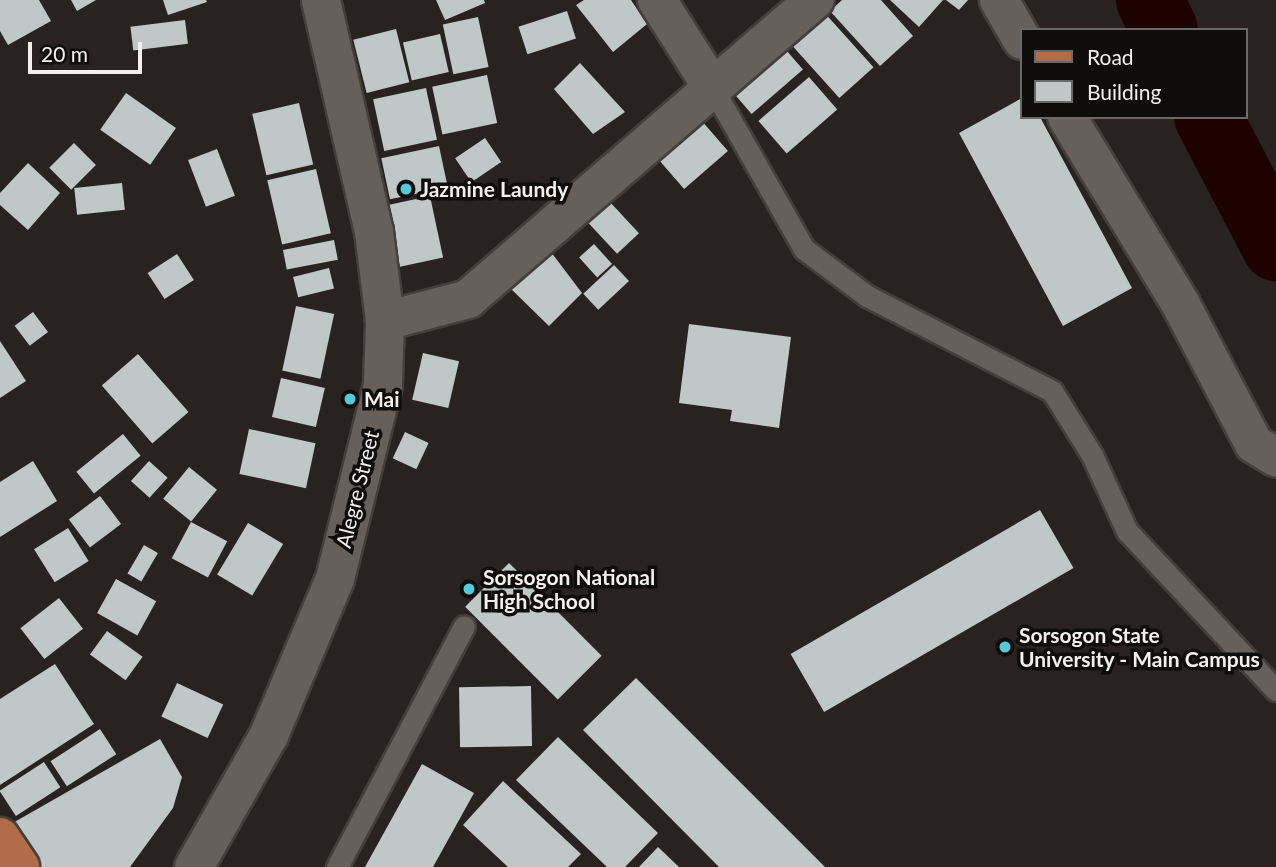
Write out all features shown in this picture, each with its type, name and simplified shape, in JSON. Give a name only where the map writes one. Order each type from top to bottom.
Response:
[{"type":"main road","points":[[0,837],[20,867]]},
{"type":"street","name":"Alegre Street","points":[[194,867],[269,735],[335,579],[383,385],[385,321],[372,219],[321,0]]},
{"type":"street","points":[[657,0],[712,87]]},
{"type":"street","points":[[385,321],[468,299],[815,0]]},
{"type":"street","points":[[999,0],[1020,37]]},
{"type":"street","points":[[1067,119],[1180,303],[1254,444],[1276,457]]},
{"type":"lane","points":[[712,87],[804,248],[867,296],[1052,391],[1093,455],[1127,531],[1276,690]]},
{"type":"lane","points":[[337,867],[464,626]]},
{"type":"building","points":[[0,0],[39,0],[51,21],[8,45],[0,31]]},
{"type":"building","points":[[71,0],[96,0],[77,11]]},
{"type":"building","points":[[163,0],[206,0],[207,2],[168,15]]},
{"type":"building","points":[[436,0],[484,0],[485,3],[445,20]]},
{"type":"building","points":[[584,0],[631,0],[647,24],[613,52],[576,5]]},
{"type":"building","points":[[842,0],[881,0],[913,36],[880,66],[830,11]]},
{"type":"building","points":[[890,0],[943,0],[919,27]]},
{"type":"building","points":[[946,0],[968,0],[959,10]]},
{"type":"building","points":[[822,10],[874,67],[839,98],[788,41]]},
{"type":"building","points":[[567,11],[576,39],[527,54],[518,27]]},
{"type":"building","points":[[478,17],[489,67],[453,74],[443,24]]},
{"type":"building","points":[[185,20],[188,44],[133,51],[130,27]]},
{"type":"building","points":[[396,29],[409,82],[367,93],[353,40]]},
{"type":"building","points":[[440,34],[449,72],[412,81],[403,43]]},
{"type":"building","points":[[780,43],[803,69],[752,114],[729,88]]},
{"type":"building","points":[[580,63],[625,112],[593,134],[554,89]]},
{"type":"building","points":[[487,75],[497,123],[442,135],[432,87]]},
{"type":"building","points":[[809,77],[837,109],[787,153],[758,121]]},
{"type":"building","points":[[426,88],[437,140],[384,151],[373,99]]},
{"type":"building","points":[[126,93],[176,128],[150,165],[100,130]]},
{"type":"building","points":[[1020,99],[1020,119],[1041,119],[1132,288],[1063,326],[959,133]]},
{"type":"building","points":[[299,103],[313,164],[266,175],[252,114]]},
{"type":"building","points":[[701,120],[728,151],[684,189],[657,158]]},
{"type":"building","points":[[485,138],[501,162],[471,182],[455,158]]},
{"type":"building","points":[[74,143],[96,165],[71,190],[49,168]]},
{"type":"building","points":[[439,146],[448,187],[390,199],[381,158]]},
{"type":"building","points":[[217,149],[235,196],[206,207],[188,160]]},
{"type":"building","points":[[28,163],[60,193],[28,230],[0,205],[0,193]]},
{"type":"building","points":[[316,169],[331,233],[282,245],[267,180]]},
{"type":"building","points":[[122,183],[125,210],[77,215],[74,188]]},
{"type":"building","points":[[430,196],[443,258],[400,267],[387,205]]},
{"type":"building","points":[[609,201],[639,233],[617,254],[587,221]]},
{"type":"building","points":[[334,240],[338,260],[287,270],[283,250]]},
{"type":"building","points":[[594,244],[612,264],[597,277],[579,257]]},
{"type":"building","points":[[551,252],[582,293],[549,326],[507,285]]},
{"type":"building","points":[[177,254],[194,280],[165,299],[148,273]]},
{"type":"building","points":[[614,265],[629,281],[598,310],[583,294]]},
{"type":"building","points":[[329,268],[334,288],[298,297],[293,277]]},
{"type":"building","points":[[296,306],[334,314],[320,379],[282,371]]},
{"type":"building","points":[[33,312],[48,332],[30,346],[15,326]]},
{"type":"building","points":[[689,324],[791,337],[779,428],[730,421],[732,410],[679,403]]},
{"type":"building","points":[[0,341],[26,381],[0,398]]},
{"type":"building","points":[[423,353],[459,361],[448,408],[412,400]]},
{"type":"building","points":[[138,354],[189,412],[152,444],[102,385]]},
{"type":"building","points":[[281,378],[325,388],[316,427],[272,417]]},
{"type":"building","points":[[249,429],[316,443],[306,488],[239,474]]},
{"type":"building","points":[[405,432],[429,443],[416,469],[393,458]]},
{"type":"building","points":[[123,434],[141,456],[94,494],[76,472]]},
{"type":"building","points":[[33,461],[57,501],[0,537],[0,482]]},
{"type":"building","points":[[149,461],[168,478],[150,498],[131,481]]},
{"type":"building","points":[[189,467],[217,490],[191,522],[163,499]]},
{"type":"building","points":[[100,496],[121,524],[90,547],[69,519]]},
{"type":"building","points":[[1040,510],[1074,568],[824,712],[791,654]]},
{"type":"building","points":[[191,522],[227,541],[208,577],[172,558]]},
{"type":"building","points":[[248,523],[283,544],[252,596],[217,574]]},
{"type":"building","points":[[68,528],[89,561],[55,582],[34,549]]},
{"type":"building","points":[[144,545],[158,553],[141,582],[128,574]]},
{"type":"building","points":[[509,563],[602,656],[558,699],[465,607]]},
{"type":"building","points":[[116,579],[156,601],[137,635],[97,613]]},
{"type":"building","points":[[59,598],[83,629],[44,659],[20,628]]},
{"type":"building","points":[[107,631],[143,657],[126,680],[90,654]]},
{"type":"building","points":[[55,664],[94,724],[0,785],[0,699]]},
{"type":"building","points":[[636,678],[825,867],[719,867],[583,730]]},
{"type":"building","points":[[177,683],[223,705],[208,738],[161,717]]},
{"type":"building","points":[[531,686],[532,746],[460,747],[459,687]]},
{"type":"building","points":[[100,729],[116,754],[67,786],[51,761]]},
{"type":"building","points":[[558,737],[658,833],[625,867],[607,867],[516,780]]},
{"type":"building","points":[[160,739],[182,777],[173,808],[130,867],[35,867],[11,824]]},
{"type":"building","points":[[44,762],[60,787],[16,816],[0,791]]},
{"type":"building","points":[[422,764],[474,793],[433,867],[365,867]]},
{"type":"building","points":[[503,781],[581,854],[568,867],[508,867],[463,825]]},
{"type":"building","points":[[658,847],[679,867],[639,867]]},
{"type":"waterway","points":[[1150,0],[1163,28]]},
{"type":"waterway","points":[[1209,119],[1276,247]]},
{"type":"place","name":"Jazmine Laundy","points":[[406,189]]},
{"type":"place","name":"Mai","points":[[350,399]]},
{"type":"place","name":"Sorsogon National High School","points":[[469,589]]},
{"type":"place","name":"Sorsogon State University - Main Campus","points":[[1005,647]]}]
